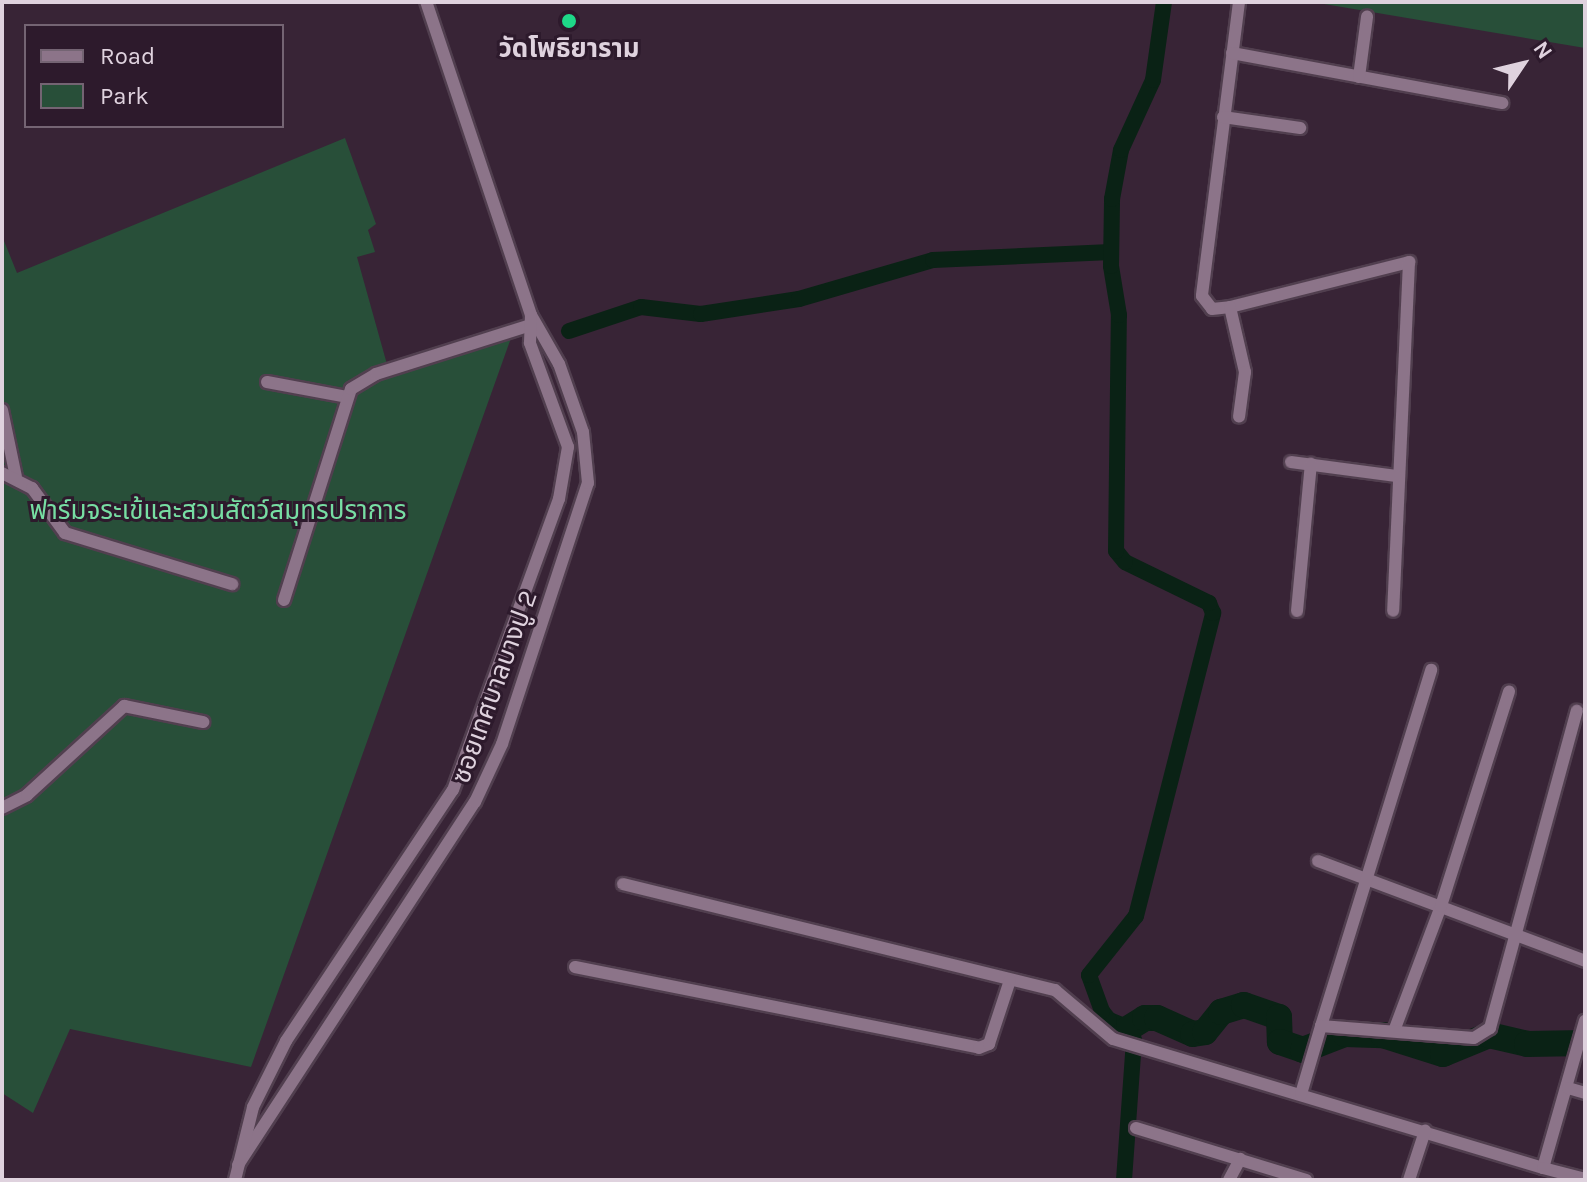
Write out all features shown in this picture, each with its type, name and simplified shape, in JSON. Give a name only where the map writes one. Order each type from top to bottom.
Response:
[{"type":"street","name":"ซอยเทศบาลบางปู 2","points":[[235,1180],[253,1107],[286,1041],[453,790],[559,499],[568,447],[426,2]]},
{"type":"street","points":[[1239,2],[1201,288],[1212,309],[1230,307],[1409,262],[1396,476],[1393,611]]},
{"type":"street","points":[[1359,77],[1367,17]]},
{"type":"street","points":[[1232,53],[1502,103]]},
{"type":"street","points":[[1223,117],[1300,128]]},
{"type":"street","points":[[1230,307],[1245,372],[1239,417]]},
{"type":"street","name":"ซอยเทศบาลบางปู 2","points":[[238,1165],[475,802],[519,695],[584,498],[589,467],[583,432],[559,364],[529,320]]},
{"type":"street","points":[[284,600],[347,397],[376,374],[529,320]]},
{"type":"street","points":[[267,382],[347,397]]},
{"type":"street","points":[[2,410],[16,477]]},
{"type":"street","points":[[1291,462],[1396,476]]},
{"type":"street","points":[[1297,611],[1311,464]]},
{"type":"street","points":[[2,473],[16,477],[32,488],[65,533],[232,584]]},
{"type":"street","points":[[1301,1094],[1364,877],[1431,670]]},
{"type":"street","points":[[1394,1031],[1441,906],[1509,692]]},
{"type":"street","points":[[2,808],[27,795],[124,706],[203,722]]},
{"type":"street","points":[[1321,1026],[1484,1036],[1518,938],[1577,711]]},
{"type":"street","points":[[1318,861],[1585,961]]},
{"type":"street","points":[[623,884],[1062,994],[1113,1039],[1585,1179]]},
{"type":"street","points":[[575,967],[979,1048],[989,1044],[1010,980]]},
{"type":"street","points":[[1543,1168],[1585,1021]]},
{"type":"street","points":[[1568,1088],[1585,1093]]},
{"type":"street","points":[[1136,1128],[1306,1180]]},
{"type":"street","points":[[1409,1180],[1425,1131]]},
{"type":"street","points":[[1229,1180],[1240,1159]]},
{"type":"green space","points":[[1324,2],[1585,2],[1585,48],[1324,4]]},
{"type":"green space","name":"ฟาร์มจระเข้และสวนสัตว์สมุทรปราการ","points":[[345,138],[376,224],[368,230],[375,252],[357,257],[390,375],[511,338],[251,1067],[70,1029],[33,1113],[2,1093],[2,236],[17,273]]},
{"type":"waterway","points":[[1124,1180],[1134,1040],[1129,1028],[1109,1020],[1102,1011],[1089,975],[1136,916],[1213,613],[1209,603],[1125,562],[1116,551],[1119,315],[1111,266],[1112,199],[1121,150],[1153,80],[1164,2]]},
{"type":"waterway","points":[[569,331],[641,307],[701,314],[799,299],[933,260],[1111,252]]},
{"type":"waterway","points":[[1129,1028],[1145,1018],[1157,1018],[1193,1034],[1205,1032],[1221,1012],[1244,1005],[1279,1017],[1280,1042],[1303,1050],[1345,1034],[1383,1035],[1443,1054],[1489,1035],[1527,1044],[1585,1043]]},
{"type":"place","name":"วัดโพธิยาราม","points":[[569,21]]}]
